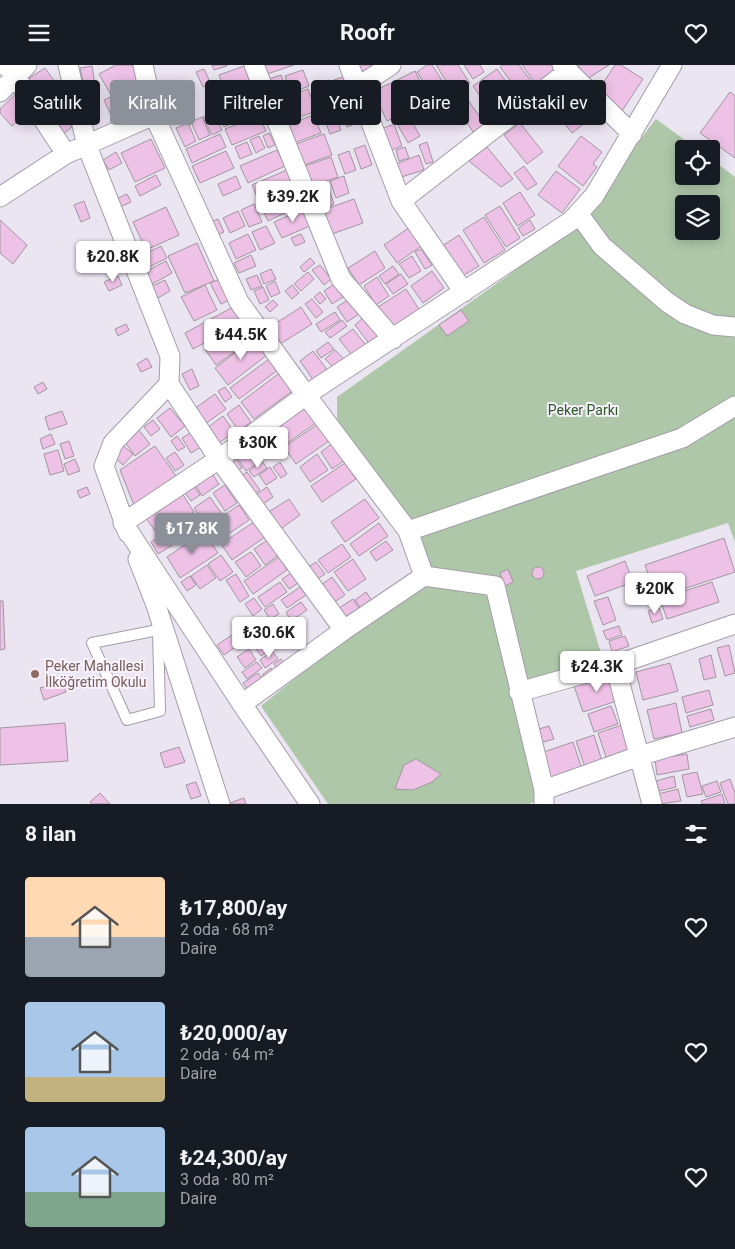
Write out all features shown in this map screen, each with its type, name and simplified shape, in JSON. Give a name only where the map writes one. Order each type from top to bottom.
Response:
[{"type":"street","points":[[68,65],[87,146],[170,356],[169,384],[219,459],[344,629]]},
{"type":"street","points":[[144,65],[147,80]]},
{"type":"street","points":[[254,65],[342,279],[393,339]]},
{"type":"street","points":[[349,65],[354,80]]},
{"type":"street","points":[[368,80],[391,65]]},
{"type":"street","points":[[124,523],[219,459],[306,395],[571,221],[594,196],[672,65]]},
{"type":"street","points":[[0,92],[16,69],[66,154]]},
{"type":"street","points":[[401,201],[564,69],[632,134]]},
{"type":"street","points":[[0,197],[66,154],[132,125]]},
{"type":"street","points":[[159,125],[240,301],[306,395],[408,531],[424,576]]},
{"type":"street","points":[[371,125],[401,201],[464,292]]},
{"type":"street","points":[[578,213],[602,246],[685,315],[713,325],[735,327]]},
{"type":"street","points":[[169,384],[113,443],[104,466],[156,605],[220,804]]},
{"type":"street","points":[[408,531],[682,438],[735,407]]},
{"type":"street","points":[[124,523],[242,704],[310,804]]},
{"type":"street","points":[[242,704],[344,629],[424,576],[495,586],[513,652],[519,692],[544,797],[639,756],[735,727]]},
{"type":"street","points":[[519,692],[615,665],[735,624]]},
{"type":"street","points":[[615,665],[652,804]]},
{"type":"lane","points":[[156,605],[158,630],[160,711],[127,720],[92,643],[158,630]]},
{"type":"green space","name":"Peker Parkı","points":[[656,119],[685,140],[675,140],[675,185],[720,185],[720,166],[735,177],[735,542],[728,523],[576,571],[604,663],[522,686],[538,800],[529,804],[328,804],[261,706],[427,571],[414,534],[337,420],[337,397],[565,235]]},
{"type":"building","points":[[116,65],[137,65],[144,78],[140,80],[110,80],[110,93],[99,74]]},
{"type":"building","points":[[212,65],[227,65],[227,66],[214,70]]},
{"type":"building","points":[[264,65],[294,65],[267,74]]},
{"type":"building","points":[[358,65],[379,65],[360,72]]},
{"type":"building","points":[[427,65],[432,65],[442,80],[422,80],[417,72]]},
{"type":"building","points":[[436,65],[458,65],[468,80],[445,80]]},
{"type":"building","points":[[464,65],[480,65],[484,72],[473,79]]},
{"type":"building","points":[[502,65],[519,65],[530,80],[510,80],[500,67]]},
{"type":"building","points":[[522,65],[556,65],[558,68],[542,80],[533,80]]},
{"type":"building","points":[[578,65],[609,65],[587,79]]},
{"type":"building","points":[[615,65],[621,65],[643,79],[622,111],[606,101],[605,80]]},
{"type":"building","points":[[92,66],[94,80],[83,80],[80,68]]},
{"type":"building","points":[[244,66],[250,80],[221,80],[219,75]]},
{"type":"building","points":[[45,68],[53,80],[29,80]]},
{"type":"building","points":[[204,69],[209,80],[205,80],[205,86],[203,87],[196,72]]},
{"type":"building","points":[[497,69],[505,80],[481,80]]},
{"type":"building","points":[[303,70],[309,86],[301,89],[301,80],[286,80],[285,76]]},
{"type":"building","points":[[415,71],[419,80],[397,80]]},
{"type":"building","points":[[281,75],[283,80],[269,80]]},
{"type":"building","points":[[348,75],[350,80],[334,80]]},
{"type":"building","points":[[479,82],[479,94],[473,86]]},
{"type":"building","points":[[391,83],[391,119],[387,121],[381,108],[381,88]]},
{"type":"building","points":[[308,89],[311,97],[311,113],[301,116],[301,92]]},
{"type":"building","points":[[730,92],[735,96],[735,158],[720,147],[720,140],[710,140],[700,133]]},
{"type":"building","points":[[15,95],[15,123],[12,126],[0,113],[0,109]]},
{"type":"building","points":[[110,97],[110,113],[104,100]]},
{"type":"building","points":[[469,102],[479,116],[479,125],[484,125],[473,132],[468,125]]},
{"type":"building","points":[[311,116],[311,125],[318,125],[321,133],[294,143],[288,125],[301,125],[301,120]]},
{"type":"building","points":[[202,117],[210,135],[199,140],[192,125],[195,125],[195,120]]},
{"type":"building","points":[[56,125],[70,125],[72,127],[63,134]]},
{"type":"building","points":[[189,125],[196,141],[185,147],[176,128]]},
{"type":"building","points":[[207,125],[220,125],[222,130],[212,135]]},
{"type":"building","points":[[235,125],[263,125],[266,131],[232,145],[225,129]]},
{"type":"building","points":[[327,125],[339,125],[341,130],[330,134]]},
{"type":"building","points":[[394,125],[402,146],[388,151],[381,129]]},
{"type":"building","points":[[398,125],[414,125],[420,136],[408,143]]},
{"type":"building","points":[[517,125],[522,125],[543,152],[527,164],[504,135]]},
{"type":"building","points":[[566,125],[582,125],[572,133]]},
{"type":"building","points":[[269,133],[275,145],[268,148],[263,136]]},
{"type":"building","points":[[220,134],[226,147],[192,163],[186,149]]},
{"type":"building","points":[[324,134],[332,155],[304,165],[296,144]]},
{"type":"building","points":[[259,136],[265,148],[256,153],[250,140]]},
{"type":"building","points":[[581,136],[602,152],[593,164],[597,167],[583,186],[558,166]]},
{"type":"building","points":[[151,139],[165,168],[135,182],[121,153]]},
{"type":"building","points":[[247,142],[252,154],[240,159],[235,147]]},
{"type":"building","points":[[427,142],[433,162],[426,164],[419,145]]},
{"type":"building","points":[[365,145],[372,165],[361,169],[354,149]]},
{"type":"building","points":[[405,147],[409,158],[399,161],[396,150]]},
{"type":"building","points":[[487,147],[513,179],[501,187],[469,161]]},
{"type":"building","points":[[277,150],[285,166],[248,183],[240,166]]},
{"type":"building","points":[[226,151],[234,168],[200,183],[192,166]]},
{"type":"building","points":[[349,151],[356,170],[345,174],[338,155]]},
{"type":"building","points":[[116,152],[122,163],[109,170],[103,160]]},
{"type":"building","points":[[419,155],[424,170],[401,177],[396,164]]},
{"type":"building","points":[[331,157],[338,177],[312,186],[305,166]]},
{"type":"building","points":[[524,166],[537,184],[527,190],[514,173]]},
{"type":"building","points":[[287,170],[294,185],[259,201],[252,185]]},
{"type":"building","points":[[556,171],[580,189],[562,213],[538,195]]},
{"type":"building","points":[[156,175],[161,185],[140,196],[135,186]]},
{"type":"building","points":[[236,176],[241,188],[223,196],[218,184]]},
{"type":"building","points":[[344,176],[349,193],[336,198],[330,181]]},
{"type":"building","points":[[327,184],[334,204],[320,209],[313,188]]},
{"type":"building","points":[[296,187],[304,204],[268,221],[260,203]]},
{"type":"building","points":[[520,192],[535,215],[517,226],[503,203]]},
{"type":"building","points":[[127,194],[131,202],[120,207],[116,199]]},
{"type":"building","points":[[354,199],[363,223],[332,234],[323,210]]},
{"type":"building","points":[[84,201],[90,218],[81,222],[74,205]]},
{"type":"building","points":[[254,204],[262,222],[249,227],[241,210]]},
{"type":"building","points":[[500,206],[520,238],[506,247],[485,215]]},
{"type":"building","points":[[166,207],[179,235],[146,250],[133,222]]},
{"type":"building","points":[[304,209],[312,225],[282,238],[274,222]]},
{"type":"building","points":[[238,211],[245,226],[230,233],[223,218]]},
{"type":"building","points":[[484,217],[505,250],[484,263],[463,230]]},
{"type":"building","points":[[218,219],[224,232],[215,236],[209,223]]},
{"type":"building","points":[[0,220],[27,245],[13,264],[0,253]]},
{"type":"building","points":[[530,220],[535,229],[523,236],[518,228]]},
{"type":"building","points":[[266,226],[275,243],[260,250],[252,232]]},
{"type":"building","points":[[410,227],[423,245],[397,263],[384,245]]},
{"type":"building","points":[[248,234],[256,250],[236,259],[229,243]]},
{"type":"building","points":[[301,234],[305,242],[295,246],[291,238]]},
{"type":"building","points":[[459,235],[479,266],[459,278],[439,248]]},
{"type":"building","points":[[197,243],[214,281],[185,293],[168,256]]},
{"type":"building","points":[[161,246],[167,258],[145,269],[139,257]]},
{"type":"building","points":[[421,249],[432,265],[425,269],[415,252]]},
{"type":"building","points":[[375,251],[385,268],[359,285],[348,268]]},
{"type":"building","points":[[251,255],[256,266],[239,273],[234,263]]},
{"type":"building","points":[[412,256],[421,271],[409,278],[399,264]]},
{"type":"building","points":[[310,258],[315,263],[304,272],[300,267]]},
{"type":"building","points":[[166,261],[172,273],[152,284],[145,272]]},
{"type":"building","points":[[320,265],[331,279],[324,285],[312,270]]},
{"type":"building","points":[[393,266],[399,274],[385,284],[379,276]]},
{"type":"building","points":[[271,269],[276,279],[264,284],[260,274]]},
{"type":"building","points":[[432,271],[444,288],[423,303],[411,286]]},
{"type":"building","points":[[308,272],[314,279],[301,291],[294,284]]},
{"type":"building","points":[[401,274],[408,284],[393,294],[386,284]]},
{"type":"building","points":[[257,275],[262,286],[251,290],[246,279]]},
{"type":"building","points":[[118,276],[122,285],[109,291],[104,282]]},
{"type":"building","points":[[377,277],[389,296],[376,305],[364,286]]},
{"type":"building","points":[[220,279],[230,300],[221,304],[210,283]]},
{"type":"building","points":[[165,280],[170,291],[156,299],[150,287]]},
{"type":"building","points":[[275,281],[280,293],[271,297],[266,286]]},
{"type":"building","points":[[334,284],[343,297],[332,304],[324,291]]},
{"type":"building","points":[[205,285],[217,310],[194,321],[181,297]]},
{"type":"building","points":[[292,285],[299,293],[292,299],[285,291]]},
{"type":"building","points":[[263,287],[269,300],[260,304],[254,291]]},
{"type":"building","points":[[406,289],[420,311],[392,329],[378,307]]},
{"type":"building","points":[[320,292],[326,299],[320,304],[314,297]]},
{"type":"building","points":[[352,297],[362,312],[347,322],[337,307]]},
{"type":"building","points":[[312,299],[323,312],[316,318],[305,304]]},
{"type":"building","points":[[273,300],[278,305],[270,312],[265,307]]},
{"type":"building","points":[[235,306],[243,322],[193,349],[185,333]]},
{"type":"building","points":[[301,307],[312,324],[277,346],[267,329]]},
{"type":"building","points":[[461,310],[469,321],[447,336],[439,325]]},
{"type":"building","points":[[335,312],[340,320],[321,332],[316,324]]},
{"type":"building","points":[[364,317],[381,338],[371,346],[355,325]]},
{"type":"building","points":[[342,320],[347,326],[330,338],[325,332]]},
{"type":"building","points":[[242,322],[254,338],[216,365],[205,349]]},
{"type":"building","points":[[126,324],[129,330],[118,336],[115,329]]},
{"type":"building","points":[[353,329],[368,348],[354,358],[339,339]]},
{"type":"building","points":[[254,338],[267,355],[228,385],[215,368]]},
{"type":"building","points":[[328,342],[334,349],[321,358],[316,351]]},
{"type":"building","points":[[335,350],[345,360],[335,369],[325,359]]},
{"type":"building","points":[[313,351],[328,371],[314,381],[300,361]]},
{"type":"building","points":[[147,358],[152,367],[141,372],[137,364]]},
{"type":"building","points":[[269,359],[278,370],[239,399],[230,388]]},
{"type":"building","points":[[192,369],[199,386],[190,390],[182,374]]},
{"type":"building","points":[[282,371],[295,389],[254,419],[241,402]]},
{"type":"building","points":[[43,382],[47,389],[38,394],[34,387]]},
{"type":"building","points":[[225,387],[232,397],[225,402],[218,391]]},
{"type":"building","points":[[215,394],[226,409],[205,424],[194,409]]},
{"type":"building","points":[[239,405],[251,422],[239,431],[227,414]]},
{"type":"building","points":[[306,405],[317,422],[283,446],[271,429]]},
{"type":"building","points":[[170,408],[185,426],[171,437],[157,418]]},
{"type":"building","points":[[62,411],[67,424],[49,430],[45,417]]},
{"type":"building","points":[[223,416],[234,432],[219,443],[207,428]]},
{"type":"building","points":[[153,420],[160,429],[151,436],[144,427]]},
{"type":"building","points":[[318,424],[329,441],[296,464],[284,447]]},
{"type":"building","points":[[138,429],[150,444],[135,456],[124,441]]},
{"type":"building","points":[[192,432],[201,447],[191,453],[182,438]]},
{"type":"building","points":[[268,433],[275,443],[262,452],[254,442]]},
{"type":"building","points":[[51,434],[55,444],[43,449],[40,439]]},
{"type":"building","points":[[177,436],[185,447],[178,451],[171,441]]},
{"type":"building","points":[[69,441],[74,456],[65,459],[60,444]]},
{"type":"building","points":[[333,443],[345,460],[332,469],[321,452]]},
{"type":"building","points":[[121,444],[133,454],[123,465],[111,454]]},
{"type":"building","points":[[252,445],[262,460],[246,471],[236,456]]},
{"type":"building","points":[[155,446],[176,476],[134,505],[120,470]]},
{"type":"building","points":[[275,446],[279,451],[267,459],[264,454]]},
{"type":"building","points":[[58,450],[64,471],[50,475],[44,454]]},
{"type":"building","points":[[175,452],[184,465],[175,471],[166,458]]},
{"type":"building","points":[[317,454],[328,470],[310,482],[300,467]]},
{"type":"building","points":[[235,457],[242,468],[234,474],[227,463]]},
{"type":"building","points":[[75,459],[80,471],[68,475],[64,464]]},
{"type":"building","points":[[262,461],[267,468],[254,477],[249,471]]},
{"type":"building","points":[[280,462],[287,474],[281,478],[273,467]]},
{"type":"building","points":[[345,463],[356,479],[322,502],[311,486]]},
{"type":"building","points":[[270,467],[277,478],[266,485],[259,475]]},
{"type":"building","points":[[211,472],[219,484],[202,496],[194,483]]},
{"type":"building","points":[[247,472],[260,490],[250,496],[238,478]]},
{"type":"building","points":[[192,484],[200,495],[191,501],[183,490]]},
{"type":"building","points":[[225,485],[237,503],[225,511],[213,493]]},
{"type":"building","points":[[87,487],[90,494],[80,498],[77,491]]},
{"type":"building","points":[[267,487],[273,497],[263,504],[257,494]]},
{"type":"building","points":[[180,490],[194,512],[158,535],[143,514]]},
{"type":"building","points":[[210,497],[222,514],[206,525],[194,508]]},
{"type":"building","points":[[289,499],[300,515],[279,530],[267,513]]},
{"type":"building","points":[[365,499],[379,518],[345,542],[331,522]]},
{"type":"building","points":[[239,505],[249,520],[215,543],[205,528]]},
{"type":"building","points":[[254,522],[265,537],[232,560],[221,544]]},
{"type":"building","points":[[379,523],[388,536],[359,556],[350,544]]},
{"type":"building","points":[[172,529],[179,541],[158,554],[151,542]]},
{"type":"building","points":[[204,532],[218,553],[180,578],[167,557]]},
{"type":"building","points":[[724,538],[735,572],[656,598],[645,565]]},
{"type":"building","points":[[269,539],[280,554],[265,565],[254,549]]},
{"type":"building","points":[[386,541],[393,550],[376,561],[370,552]]},
{"type":"building","points":[[342,544],[351,557],[328,573],[318,560]]},
{"type":"building","points":[[251,552],[261,566],[246,577],[235,562]]},
{"type":"building","points":[[221,555],[233,572],[220,581],[208,564]]},
{"type":"building","points":[[279,557],[287,570],[253,594],[244,581]]},
{"type":"building","points":[[353,559],[366,579],[348,591],[334,572]]},
{"type":"building","points":[[625,561],[633,582],[595,596],[587,576]]},
{"type":"building","points":[[316,562],[325,574],[313,582],[305,569]]},
{"type":"building","points":[[207,565],[216,578],[200,589],[191,576]]},
{"type":"building","points":[[536,567],[540,567],[544,573],[540,579],[536,579],[532,575],[532,571]]},
{"type":"building","points":[[508,569],[513,582],[505,586],[500,573]]},
{"type":"building","points":[[291,573],[298,583],[289,589],[282,579]]},
{"type":"building","points":[[236,574],[249,596],[240,602],[226,580]]},
{"type":"building","points":[[190,576],[196,585],[187,591],[181,582]]},
{"type":"building","points":[[332,577],[345,595],[330,605],[318,587]]},
{"type":"building","points":[[280,582],[287,592],[265,607],[258,597]]},
{"type":"building","points":[[712,582],[719,602],[667,619],[660,599]]},
{"type":"building","points":[[300,587],[306,595],[287,608],[281,600]]},
{"type":"building","points":[[366,592],[374,604],[363,612],[355,600]]},
{"type":"building","points":[[608,597],[616,620],[603,625],[594,601]]},
{"type":"building","points":[[254,598],[262,609],[253,616],[245,604]]},
{"type":"building","points":[[353,599],[362,613],[348,622],[339,608]]},
{"type":"building","points":[[0,601],[3,601],[5,649],[0,650]]},
{"type":"building","points":[[301,602],[307,610],[291,621],[286,612]]},
{"type":"building","points":[[273,604],[279,614],[270,619],[264,610]]},
{"type":"building","points":[[659,608],[663,619],[652,623],[648,611]]},
{"type":"building","points":[[257,618],[264,629],[249,640],[241,628]]},
{"type":"building","points":[[619,626],[622,635],[607,640],[603,631]]},
{"type":"building","points":[[238,631],[245,640],[224,655],[217,645]]},
{"type":"building","points":[[625,636],[629,646],[612,652],[609,641]]},
{"type":"building","points":[[266,637],[273,647],[261,656],[253,645]]},
{"type":"building","points":[[729,645],[735,673],[725,676],[717,648]]},
{"type":"building","points":[[249,649],[256,660],[245,668],[237,657]]},
{"type":"building","points":[[272,651],[278,659],[265,668],[260,660]]},
{"type":"building","points":[[711,655],[716,677],[704,680],[699,659]]},
{"type":"building","points":[[281,659],[285,665],[278,670],[274,664]]},
{"type":"building","points":[[257,662],[262,668],[247,679],[242,672]]},
{"type":"building","points":[[670,663],[678,691],[643,700],[636,672]]},
{"type":"building","points":[[271,668],[277,675],[267,682],[262,675]]},
{"type":"building","points":[[258,673],[265,683],[250,693],[243,683]]},
{"type":"building","points":[[611,674],[620,700],[583,712],[574,686]]},
{"type":"building","points":[[62,681],[66,692],[44,700],[40,688]]},
{"type":"building","points":[[709,690],[713,705],[686,713],[682,697]]},
{"type":"building","points":[[676,703],[682,733],[654,739],[647,710]]},
{"type":"building","points":[[611,706],[618,724],[594,732],[588,714]]},
{"type":"building","points":[[711,709],[714,720],[690,727],[687,716]]},
{"type":"building","points":[[65,723],[68,761],[0,765],[0,728]]},
{"type":"building","points":[[625,724],[634,748],[606,757],[598,733]]},
{"type":"building","points":[[549,726],[554,739],[536,744],[532,731]]},
{"type":"building","points":[[594,735],[602,761],[585,767],[576,741]]},
{"type":"building","points":[[573,742],[582,769],[547,781],[538,754]]},
{"type":"building","points":[[179,747],[185,762],[165,768],[160,753]]},
{"type":"building","points":[[687,754],[689,769],[657,775],[655,759]]},
{"type":"building","points":[[416,759],[441,774],[432,782],[413,790],[395,789],[404,765]]},
{"type":"building","points":[[697,772],[703,794],[687,797],[682,775]]},
{"type":"building","points":[[674,776],[676,787],[659,791],[656,781]]},
{"type":"building","points":[[730,779],[735,793],[735,804],[728,804],[720,783]]},
{"type":"building","points":[[717,781],[721,792],[706,797],[702,786]]},
{"type":"building","points":[[196,782],[201,796],[191,799],[186,785]]},
{"type":"building","points":[[678,789],[681,801],[660,804],[658,794]]},
{"type":"building","points":[[100,793],[110,804],[92,804],[90,802]]},
{"type":"building","points":[[722,794],[725,804],[702,804],[701,801]]},
{"type":"building","points":[[244,798],[246,804],[227,804]]},
{"type":"place","name":"Peker Mahallesi İlköğretim Okulu","points":[[35,674]]}]
